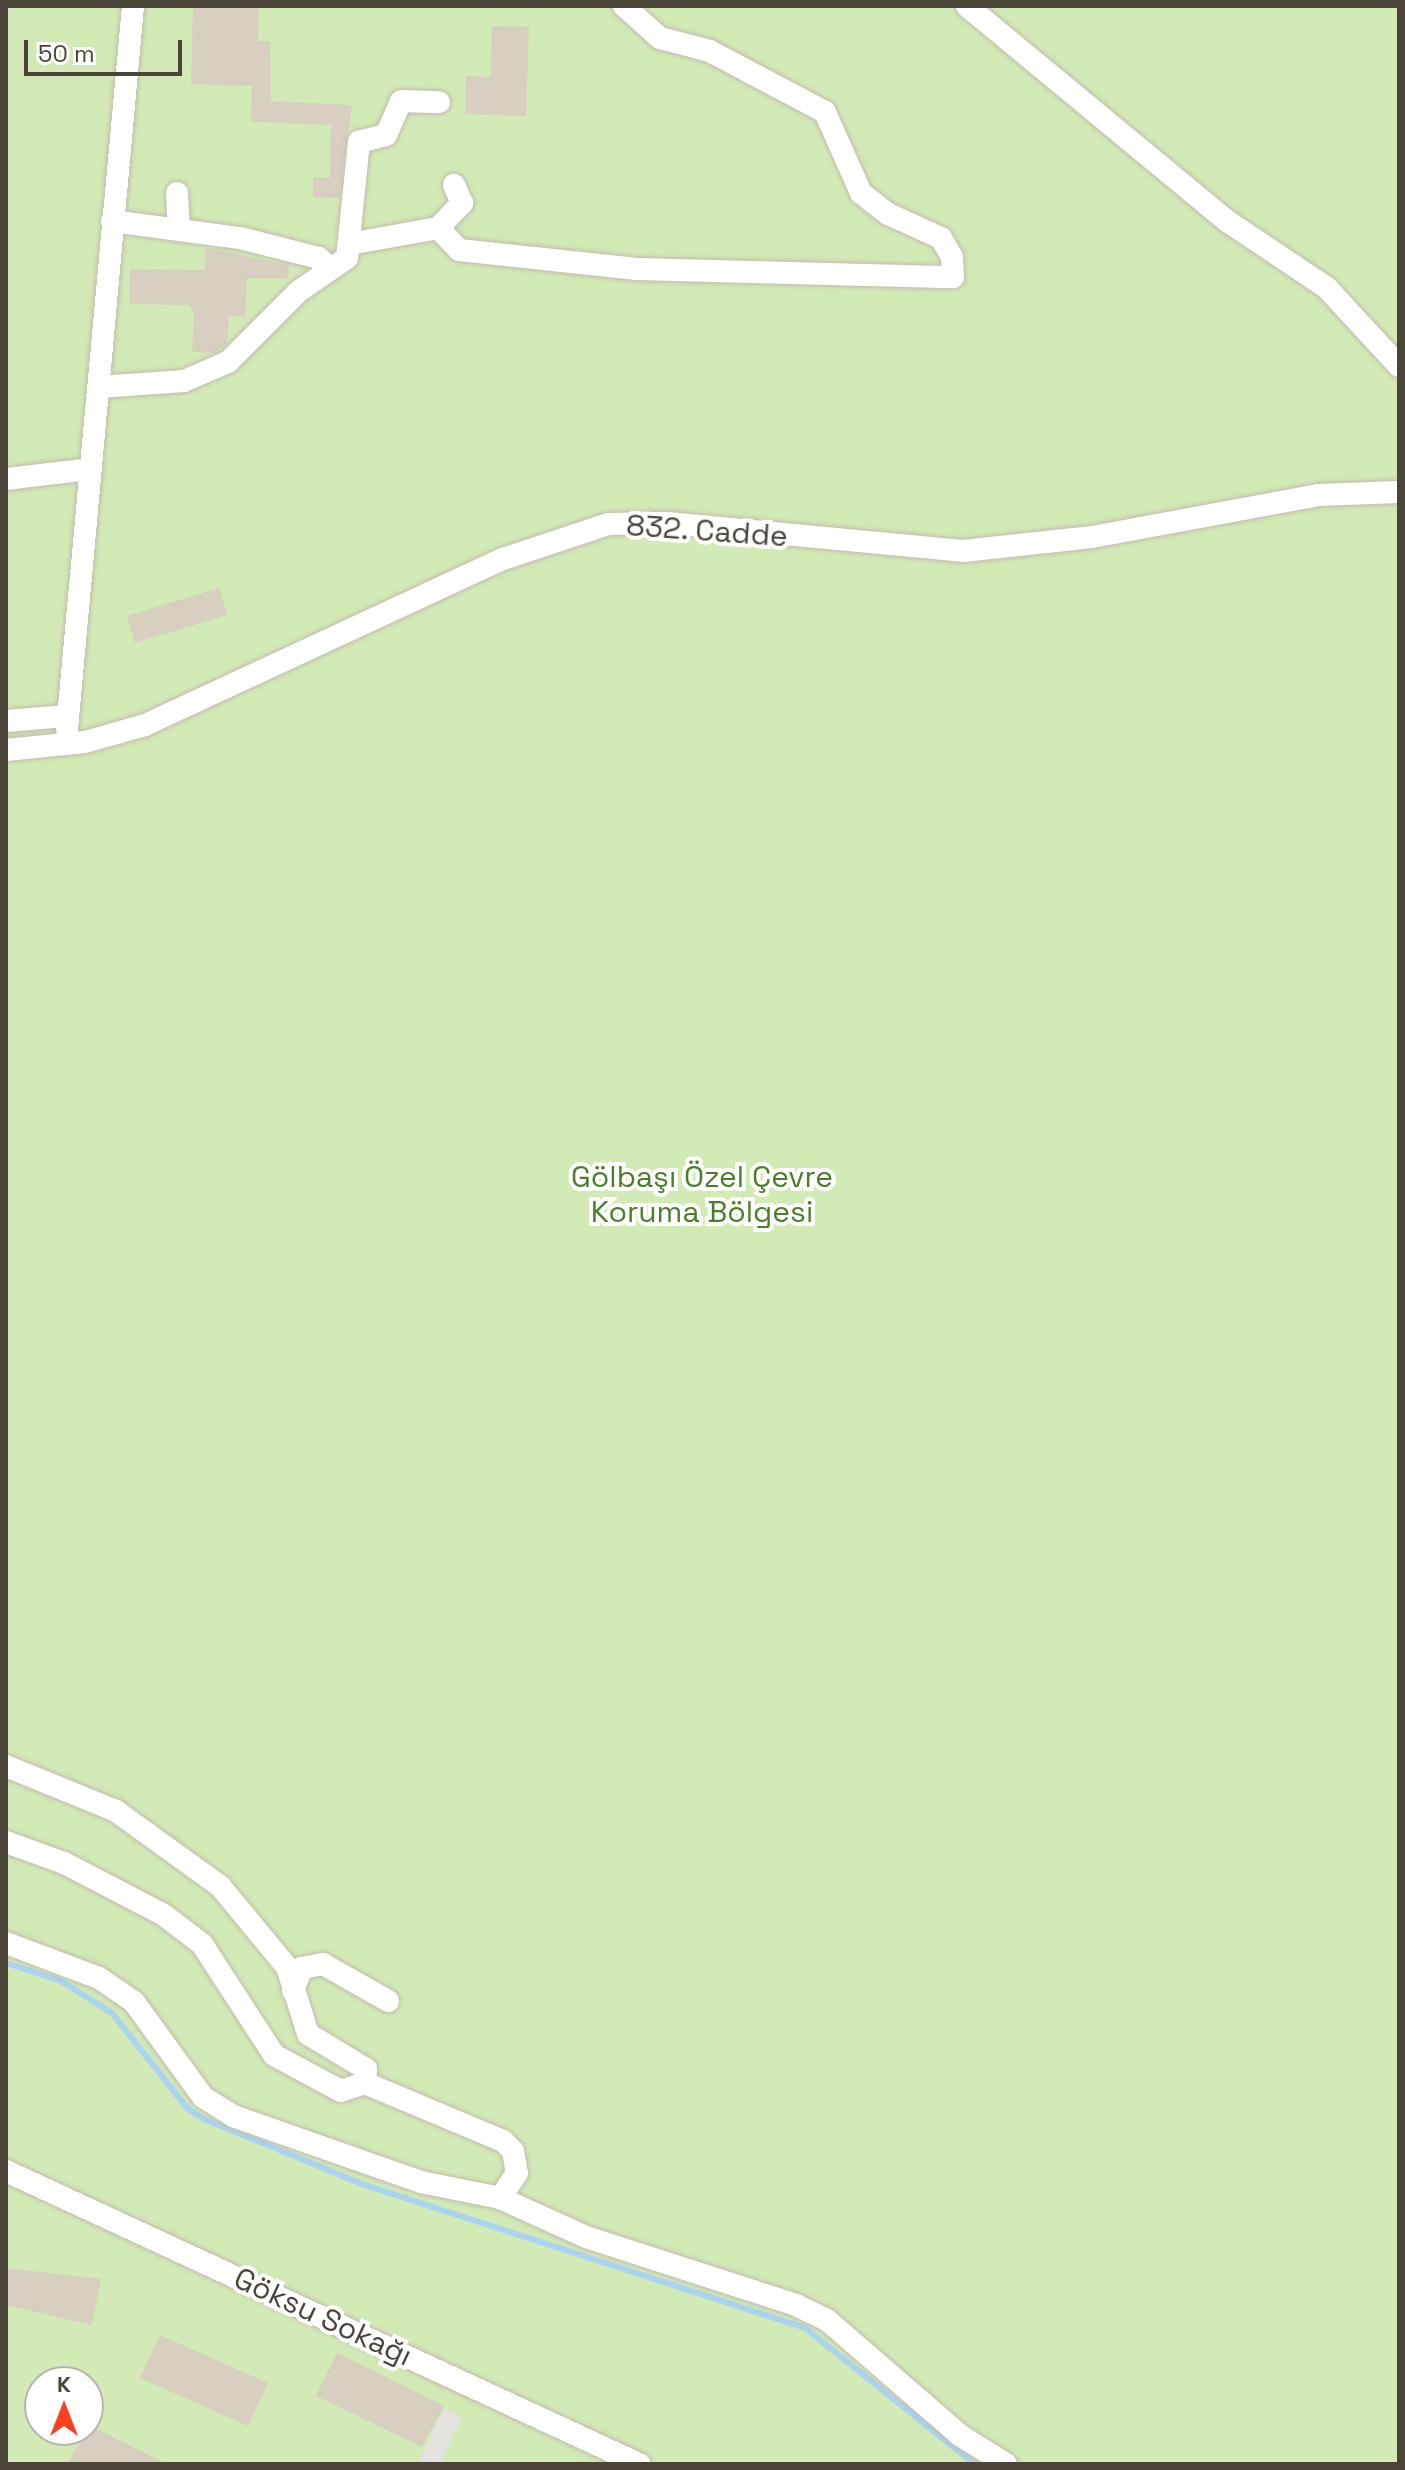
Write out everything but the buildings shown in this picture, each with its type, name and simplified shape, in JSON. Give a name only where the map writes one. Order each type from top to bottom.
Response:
[{"type":"street","points":[[6,721],[66,722],[133,6]]},
{"type":"street","points":[[438,228],[459,250],[637,269],[953,277],[952,257],[941,238],[888,214],[861,193],[825,112],[710,51],[660,38],[624,6]]},
{"type":"street","points":[[967,6],[1227,221],[1327,288],[1399,366]]},
{"type":"street","points":[[99,387],[184,381],[228,362],[299,291],[347,258],[359,142],[386,135],[401,101],[439,102]]},
{"type":"street","points":[[349,244],[438,228],[462,203],[454,185]]},
{"type":"street","points":[[177,193],[179,228]]},
{"type":"street","points":[[112,221],[179,228],[319,258],[330,269]]},
{"type":"street","points":[[6,479],[90,469]]},
{"type":"street","name":"832. Cadde","points":[[6,750],[85,742],[145,725],[503,559],[608,524],[668,523],[963,551],[1092,537],[1318,495],[1399,492]]},
{"type":"street","points":[[6,1766],[116,1811],[188,1860],[266,1936],[287,1967],[308,2034],[366,2069],[365,2083]]},
{"type":"street","points":[[6,1842],[64,1863],[164,1915],[202,1944],[274,2055],[341,2091],[365,2083],[503,2141],[513,2151],[517,2173],[500,2198]]},
{"type":"street","points":[[6,1943],[99,1978],[134,2002],[203,2097],[233,2116],[421,2182],[500,2198],[586,2237],[827,2320],[961,2436],[1006,2464]]},
{"type":"street","points":[[293,1991],[302,1968],[323,1964],[388,2001]]},
{"type":"street","name":"Göksu Sokağı","points":[[6,2171],[639,2464]]},
{"type":"green space","name":"Gölbaşı Özel Çevre Koruma Bölgesi","points":[[6,6],[1399,6],[1399,2464],[6,2464]]},
{"type":"shaded area","points":[[444,2409],[462,2418],[440,2464],[431,2464],[420,2459]]},
{"type":"waterway","points":[[6,1963],[61,1981],[112,2013],[187,2108],[204,2119],[359,2183],[805,2328],[975,2464]]}]
